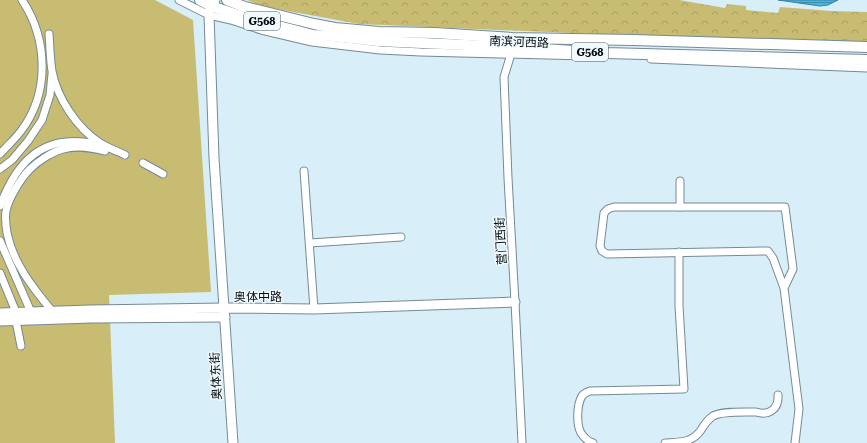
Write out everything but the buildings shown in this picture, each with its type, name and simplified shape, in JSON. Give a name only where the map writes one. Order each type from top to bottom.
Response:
[{"type":"highway","name":"南滨河西路","points":[[200,0],[212,7],[244,17],[313,35],[378,41],[511,46],[606,55],[867,60]]},
{"type":"highway","name":"南滨河西路","points":[[227,0],[245,7],[335,28],[379,32],[435,33],[511,46],[606,40],[867,47]]},
{"type":"main road","name":"奥体东街","points":[[212,7],[214,158],[233,443]]},
{"type":"main road","name":"奥体中路","points":[[0,314],[16,316],[91,318],[515,302]]},
{"type":"main road","name":"奥体中路","points":[[16,316],[31,312],[91,310],[224,313]]},
{"type":"street","points":[[0,154],[21,131],[35,108],[42,81],[41,48],[36,27],[22,0]]},
{"type":"street","name":"南滨河西路","points":[[179,0],[212,7]]},
{"type":"street","points":[[0,169],[12,160],[28,141],[42,120],[50,95],[52,72],[49,34]]},
{"type":"street","points":[[606,40],[606,55]]},
{"type":"street","name":"营门西街","points":[[511,46],[504,77],[522,443]]},
{"type":"street","name":"南滨河西路","points":[[606,55],[867,68]]},
{"type":"street","points":[[52,72],[59,92],[66,106],[77,122],[91,137],[125,155]]},
{"type":"street","points":[[0,206],[3,189],[28,159],[44,149],[59,143],[81,142],[102,144]]},
{"type":"street","points":[[52,311],[30,284],[20,268],[6,232],[6,212],[13,193],[26,174],[44,157],[63,149],[84,147],[105,151]]},
{"type":"street","points":[[143,163],[163,174]]},
{"type":"street","points":[[304,171],[314,309]]},
{"type":"street","points":[[26,174],[34,177]]},
{"type":"street","points":[[680,181],[680,207]]},
{"type":"street","points":[[784,288],[793,269],[785,207],[614,207],[604,212],[600,246],[602,251],[607,254],[768,251],[773,258],[784,288],[799,409],[795,443]]},
{"type":"street","points":[[310,243],[402,237]]},
{"type":"street","points":[[12,249],[0,241],[31,312]]},
{"type":"street","points":[[593,443],[581,434],[578,426],[577,417],[581,400],[587,392],[684,389],[679,306],[679,252]]},
{"type":"street","points":[[0,273],[16,316],[21,346]]},
{"type":"street","points":[[665,443],[686,443],[700,432],[708,419],[720,414],[770,412],[774,409],[779,400],[778,394]]},
{"type":"green space","points":[[0,0],[155,0],[193,20],[211,292],[109,295],[115,443],[0,443]]},
{"type":"green space","points":[[247,0],[679,0],[725,8],[727,4],[746,6],[746,10],[778,13],[780,7],[867,12],[867,45],[359,24],[261,6]]},
{"type":"water","points":[[778,0],[838,0],[828,5],[820,6]]}]
